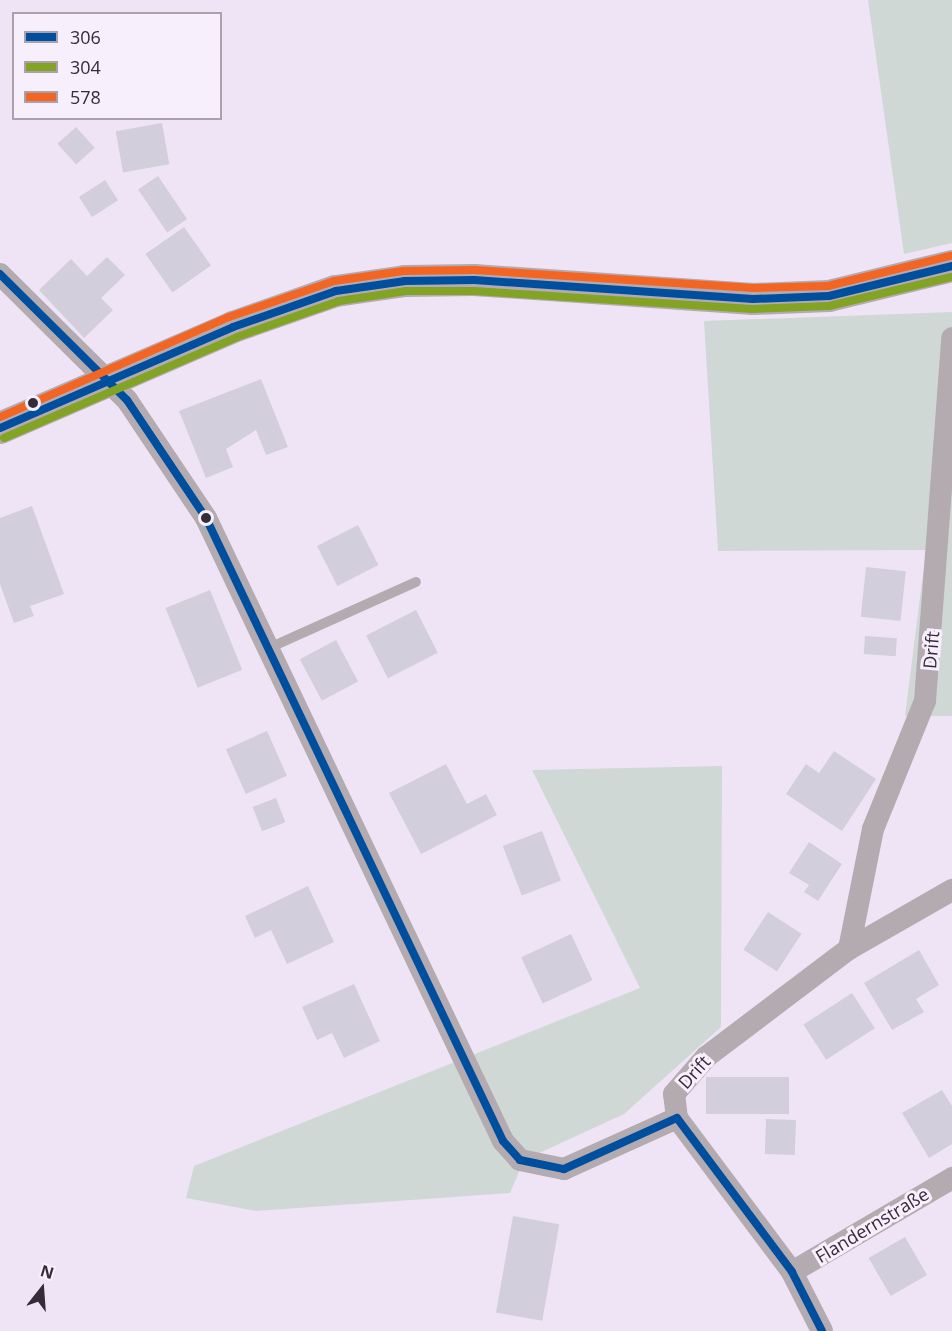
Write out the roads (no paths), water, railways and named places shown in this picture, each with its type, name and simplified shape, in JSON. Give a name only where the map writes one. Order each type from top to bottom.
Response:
[{"type":"main road","points":[[0,428],[291,305],[405,281],[753,298],[829,296],[952,270]]},
{"type":"street","points":[[0,274],[108,381],[206,518],[502,1141],[520,1160],[564,1169],[677,1118],[792,1272],[822,1331]]},
{"type":"street","name":"Drift","points":[[849,949],[873,830],[925,701],[952,338]]},
{"type":"street","name":"Drift","points":[[677,1118],[674,1094],[706,1057],[849,949],[952,890]]},
{"type":"street","name":"Flandernstraße","points":[[792,1272],[952,1178]]},
{"type":"lane","points":[[269,648],[416,582]]}]
